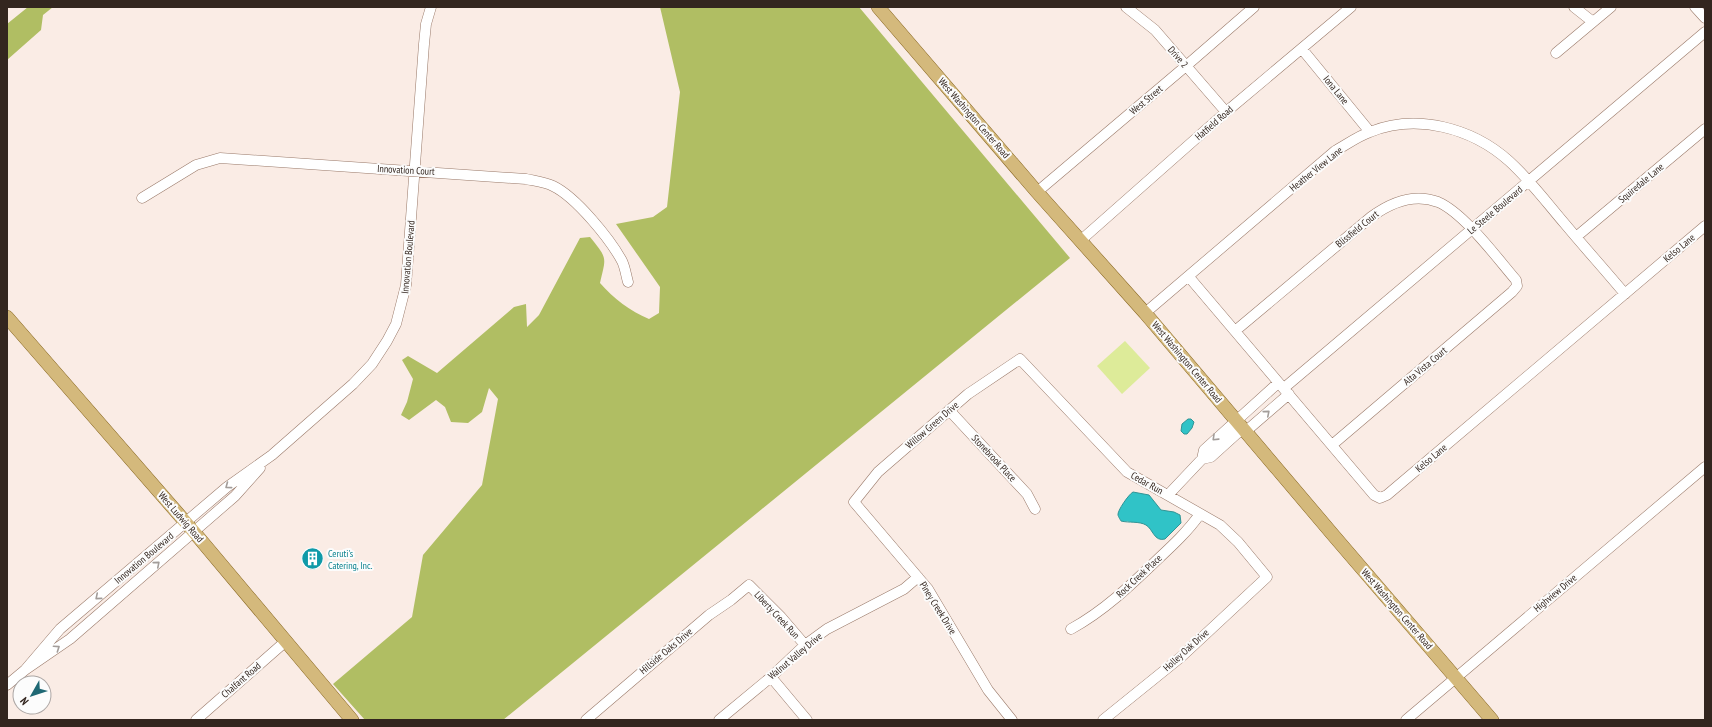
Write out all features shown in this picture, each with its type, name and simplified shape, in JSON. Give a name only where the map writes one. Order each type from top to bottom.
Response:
[{"type":"main road","name":"West Washington Center Road","points":[[878,7],[1037,192],[1145,313],[1492,720]]},
{"type":"main road","name":"West Ludwig Road","points":[[7,317],[190,528],[352,720]]},
{"type":"street","name":"Innovation Boulevard","points":[[7,684],[70,639],[190,528],[227,487],[272,455],[353,384],[372,364],[388,341],[396,324],[406,285],[424,44],[426,24],[431,7]]},
{"type":"street","name":"Drive 2","points":[[1126,7],[1156,30],[1226,112]]},
{"type":"street","name":"West Street","points":[[1037,192],[1254,7]]},
{"type":"street","name":"Hatfield Road","points":[[1080,241],[1226,112],[1351,7]]},
{"type":"street","points":[[1574,7],[1593,22]]},
{"type":"street","points":[[1556,53],[1611,7]]},
{"type":"street","points":[[1695,7],[1705,18]]},
{"type":"street","name":"Le Steele Boulevard","points":[[1241,427],[1284,388],[1705,32]]},
{"type":"street","name":"Iona Lane","points":[[1302,49],[1370,132]]},
{"type":"street","name":"Heather View Lane","points":[[1145,313],[1335,151],[1370,132],[1414,123],[1453,129],[1479,140],[1508,160],[1529,181],[1625,294]]},
{"type":"street","name":"Squiredale Lane","points":[[1576,237],[1705,129]]},
{"type":"street","name":"Innovation Court","points":[[142,198],[196,165],[220,158],[526,179],[552,186],[567,194],[583,210],[614,247],[623,263],[628,282]]},
{"type":"street","name":"Blissfield Court","points":[[1235,332],[1371,217],[1386,206],[1402,201],[1420,199],[1438,202],[1456,215],[1472,230],[1516,280],[1517,286]]},
{"type":"street","name":"Kelso Lane","points":[[1189,277],[1374,495],[1380,498],[1387,495],[1705,226]]},
{"type":"street","name":"Alta Vista Court","points":[[1332,445],[1517,286]]},
{"type":"street","name":"Willow Green Drive","points":[[854,502],[878,472],[949,410],[968,394],[1020,359]]},
{"type":"street","name":"Cedar Run","points":[[1020,359],[1127,472],[1220,526],[1233,538],[1267,577]]},
{"type":"street","name":"Le Steele Boulevard","points":[[1241,427],[1284,388]]},
{"type":"street","name":"Stonebrook Place","points":[[949,410],[1027,494],[1035,509]]},
{"type":"street","points":[[1168,495],[1202,459],[1211,457],[1241,427]]},
{"type":"street","name":"Highview Drive","points":[[1406,720],[1705,467]]},
{"type":"street","name":"Piney Creek Drive","points":[[854,502],[928,589],[988,690],[1012,720]]},
{"type":"street","name":"Rock Creek Place","points":[[1071,628],[1089,619],[1131,585],[1176,542],[1200,514]]},
{"type":"street","name":"Innovation Boulevard","points":[[25,670],[60,629],[190,528]]},
{"type":"street","name":"Walnut Valley Drive","points":[[719,720],[771,677],[805,645],[827,629],[904,589],[918,577]]},
{"type":"street","name":"Holley Oak Drive","points":[[1103,720],[1181,657],[1267,577]]},
{"type":"street","name":"Liberty Creek Run","points":[[749,585],[781,617],[805,645]]},
{"type":"street","name":"Hillside Oaks Drive","points":[[586,720],[709,615],[749,585]]},
{"type":"street","name":"Chalfant Road","points":[[196,720],[286,641]]},
{"type":"street","points":[[771,677],[807,720]]},
{"type":"green space","points":[[28,7],[53,7],[43,15],[41,30],[7,60],[7,24]]},
{"type":"green space","points":[[660,7],[859,7],[1070,258],[503,720],[365,720],[333,684],[412,617],[423,555],[482,485],[498,399],[489,388],[482,412],[468,423],[451,422],[445,407],[436,400],[409,420],[401,415],[407,402],[413,379],[402,360],[408,356],[437,373],[514,307],[526,304],[527,327],[539,315],[580,238],[590,237],[603,254],[604,268],[600,283],[611,294],[629,308],[649,319],[659,313],[660,287],[616,224],[653,217],[667,207],[680,92]]},
{"type":"green space","points":[[1125,341],[1150,368],[1122,394],[1097,366]]},
{"type":"water","points":[[1188,419],[1191,419],[1194,422],[1192,428],[1187,434],[1184,434],[1181,431],[1182,424]]},
{"type":"water","points":[[1133,492],[1149,495],[1161,510],[1174,512],[1180,515],[1181,523],[1165,539],[1158,539],[1146,525],[1121,521],[1118,515],[1119,510],[1126,499]]},
{"type":"place","name":"Ceruti's Catering, Inc.","points":[[313,559]]}]
